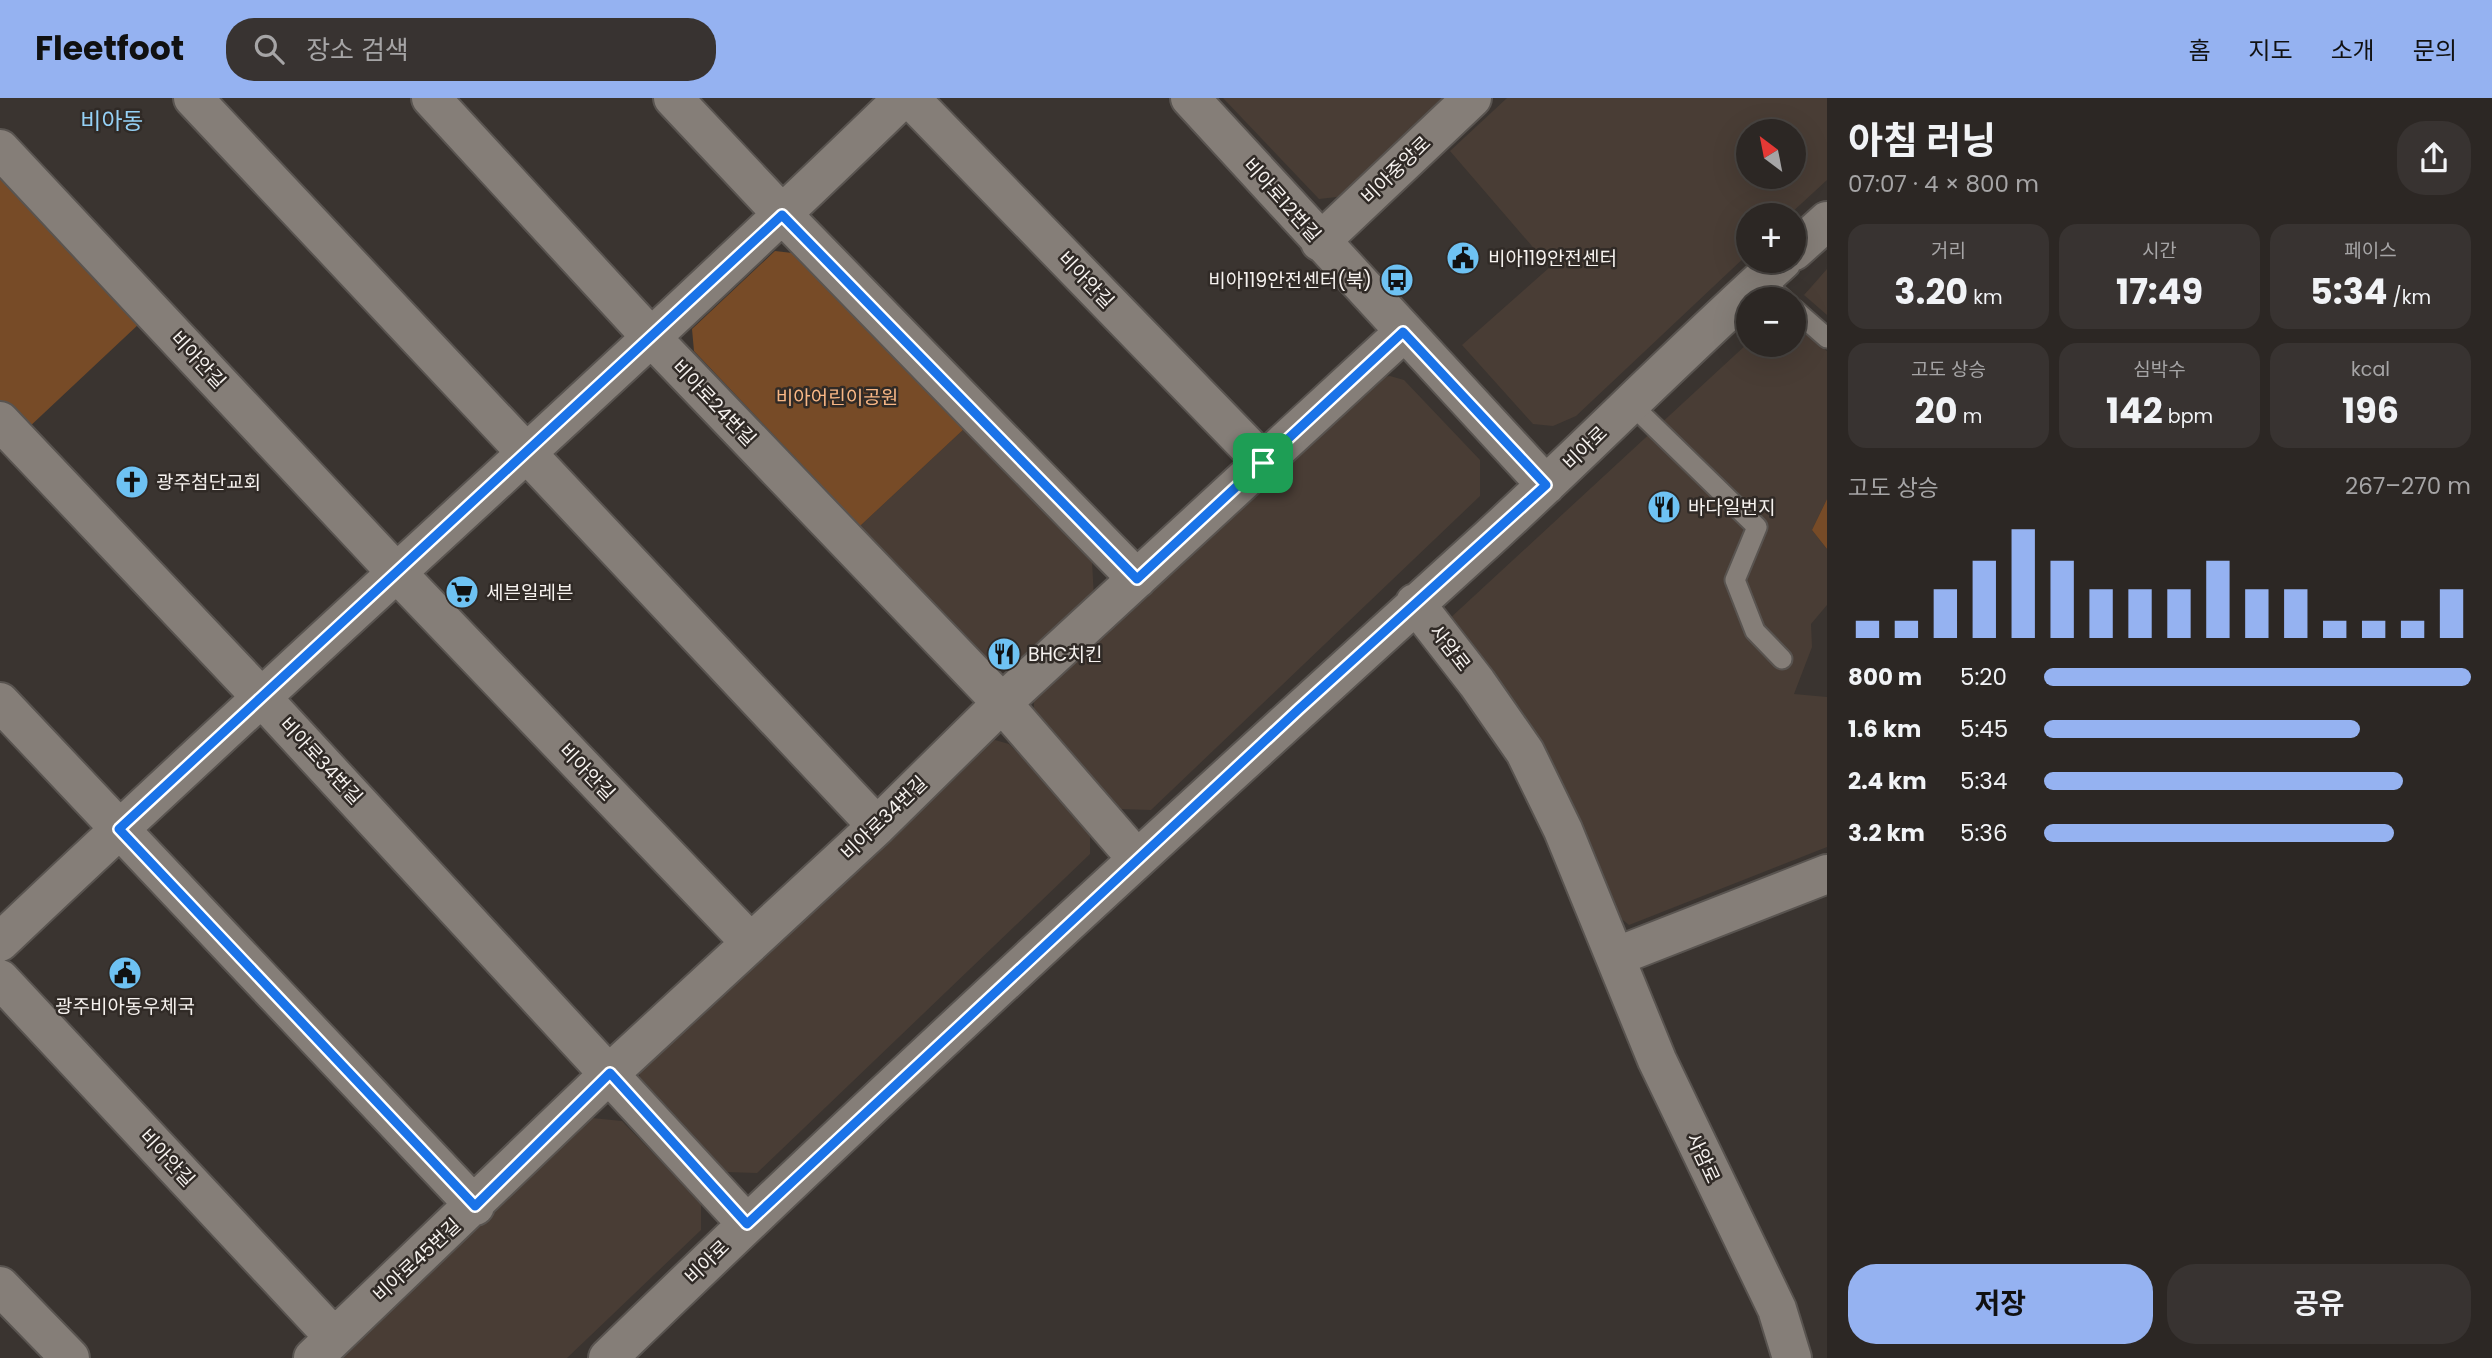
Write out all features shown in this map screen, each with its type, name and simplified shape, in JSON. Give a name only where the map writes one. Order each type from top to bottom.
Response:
[{"type":"street","points":[[193,98],[524,454],[877,826]]},
{"type":"street","name":"비아로24번길","points":[[432,98],[650,336],[1002,703],[1137,859]]},
{"type":"street","points":[[673,98],[782,215],[1137,579]]},
{"type":"street","points":[[0,942],[395,571],[782,215],[904,98]]},
{"type":"street","name":"비아안길","points":[[910,98],[1263,463]]},
{"type":"street","name":"비아로12번길","points":[[1190,98],[1546,485]]},
{"type":"street","name":"비아중앙로","points":[[1320,242],[1472,98]]},
{"type":"street","name":"비아안길","points":[[0,149],[395,571],[750,942]]},
{"type":"street","points":[[1806,240],[1827,221]]},
{"type":"street","name":"비아로","points":[[608,1358],[1137,859],[1546,485],[1630,403],[1775,280]]},
{"type":"street","points":[[1002,703],[1403,332]]},
{"type":"street","name":"비아로34번길","points":[[0,421],[262,698],[747,1224]]},
{"type":"street","name":"사암로","points":[[1415,603],[1477,683],[1525,752],[1563,830],[1657,1060],[1777,1309],[1792,1358]]},
{"type":"street","points":[[0,702],[475,1206]]},
{"type":"street","name":"비아로34번길","points":[[610,1073],[877,826],[1002,703]]},
{"type":"street","points":[[1615,957],[1827,874]]},
{"type":"street","name":"비아안길","points":[[0,979],[323,1348]]},
{"type":"street","name":"비아로45번길","points":[[323,1348],[475,1206],[610,1073]]},
{"type":"street","points":[[0,1286],[70,1358]]},
{"type":"lane","points":[[1806,320],[1827,338]]},
{"type":"lane","points":[[1630,403],[1757,527],[1735,580],[1755,631],[1782,659]]},
{"type":"shaded area","points":[[1223,98],[1442,98],[1439,112],[1345,196],[1319,199]]},
{"type":"shaded area","points":[[1507,98],[1827,98],[1827,180],[1802,203],[1736,203],[1736,265],[1576,416],[1553,426],[1533,424],[1462,345],[1550,267],[1450,151]]},
{"type":"shaded area","points":[[1827,269],[1827,315],[1806,297],[1806,293]]},
{"type":"shaded area","points":[[1806,334],[1827,351],[1827,499],[1812,530],[1827,549],[1827,605],[1811,624],[1812,647],[1794,694],[1827,697],[1827,847],[1629,925],[1613,912],[1447,621],[1736,354],[1736,357],[1806,357]]},
{"type":"shaded area","points":[[1390,376],[1404,380],[1480,460],[1480,496],[1151,810],[1119,809],[1034,717],[1034,699],[1376,378]]},
{"type":"shaded area","points":[[965,428],[1092,561],[1094,598],[1016,671],[988,668],[860,526]]},
{"type":"shaded area","points":[[995,740],[1009,744],[1090,828],[1090,854],[757,1173],[725,1172],[640,1081],[639,1062],[981,742]]},
{"type":"shaded area","points":[[592,1118],[622,1121],[701,1203],[701,1230],[567,1358],[337,1358]]},
{"type":"green space","points":[[0,175],[140,323],[27,429],[0,400]]},
{"type":"green space","name":"비아어린이공원","points":[[775,251],[801,254],[965,428],[860,526],[694,351],[692,329]]},
{"type":"green space","points":[[1827,499],[1827,549],[1812,530]]},
{"type":"place","name":"비아119안전센터","points":[[1463,258]]},
{"type":"place","name":"비아119안전센터(북)","points":[[1397,280]]},
{"type":"place","name":"광주첨단교회","points":[[132,482]]},
{"type":"place","name":"바다일번지","points":[[1664,507]]},
{"type":"place","name":"세븐일레븐","points":[[462,592]]},
{"type":"place","name":"BHC치킨","points":[[1004,654]]},
{"type":"place","name":"광주비아동우체국","points":[[125,973]]},
{"type":"district","name":"비아동","points":[[112,121]]},
{"type":"route","points":[[782,215],[1137,579],[1263,463],[1403,332],[1546,485],[1299,709],[747,1224],[610,1073],[475,1206],[119,829],[782,215]]}]
